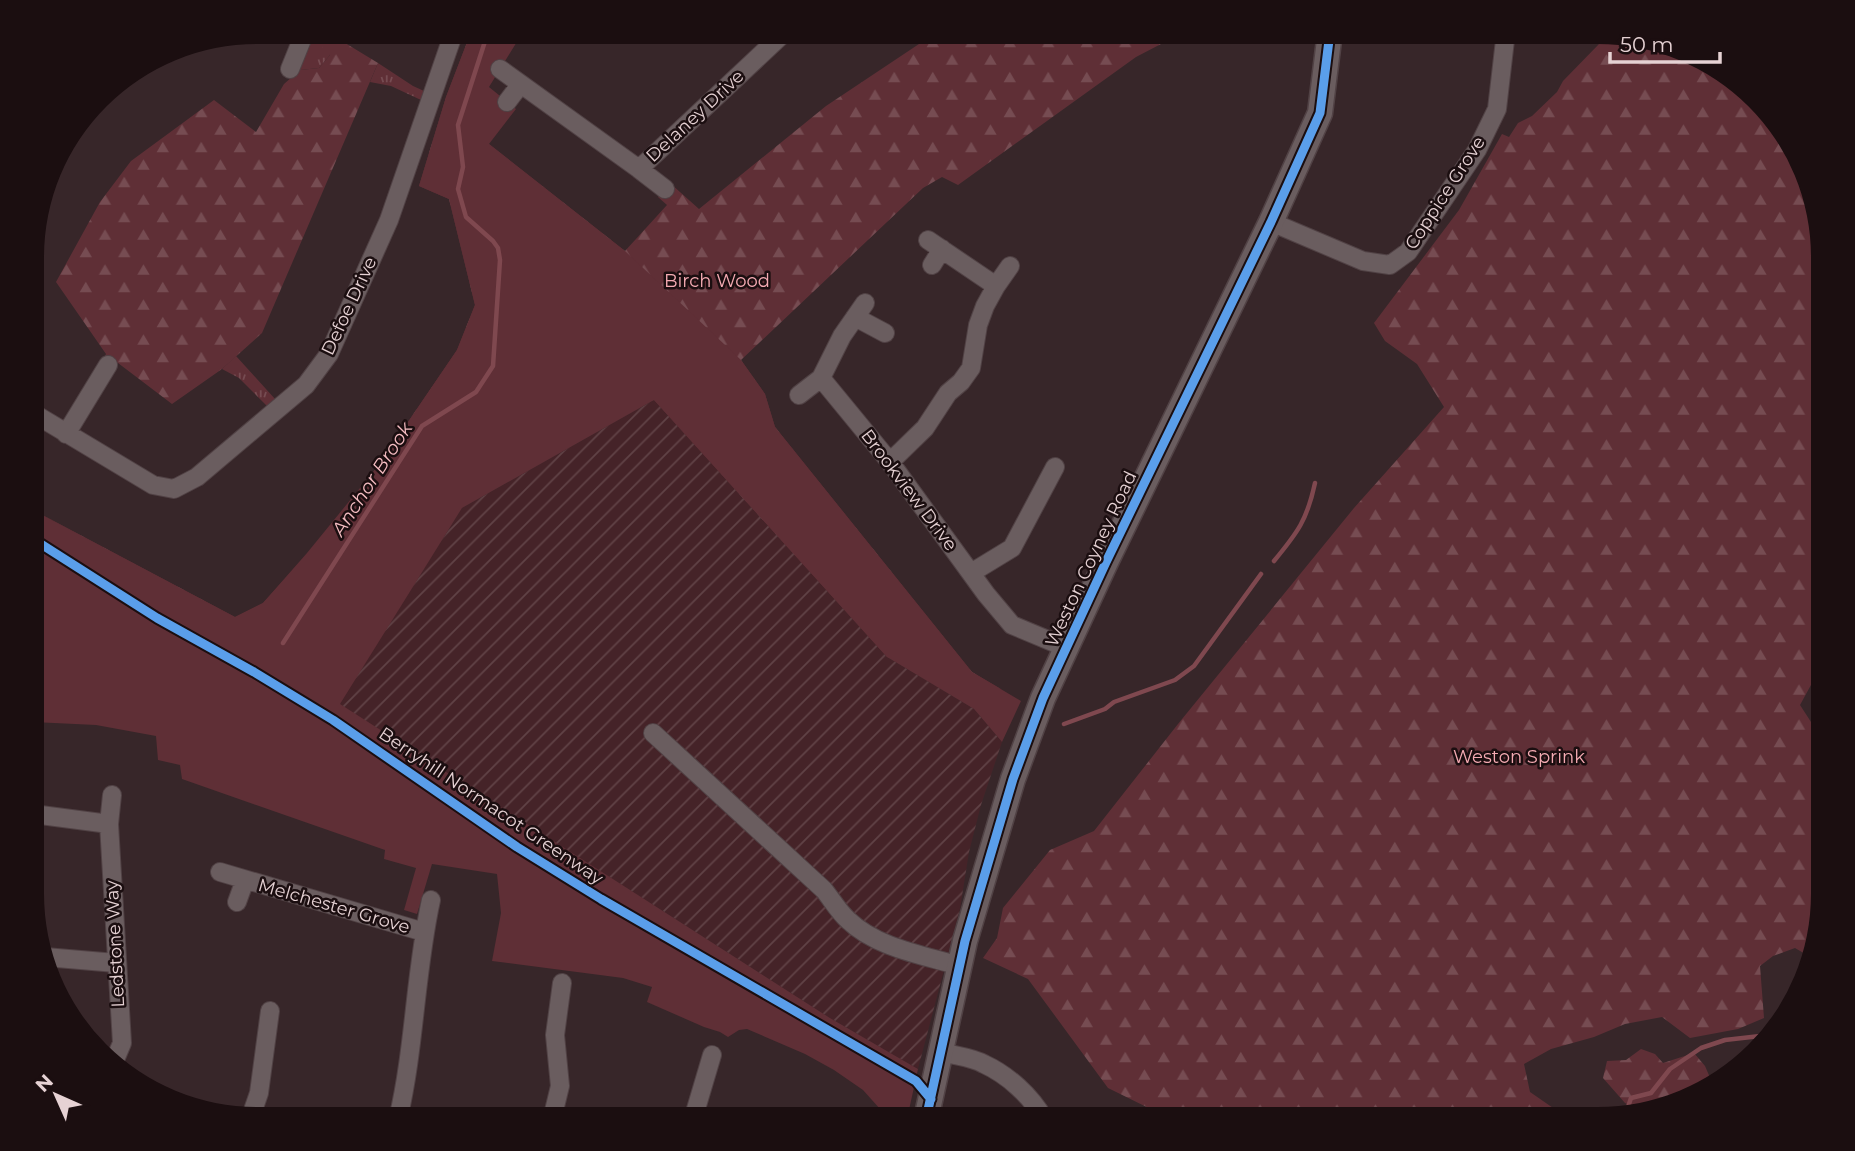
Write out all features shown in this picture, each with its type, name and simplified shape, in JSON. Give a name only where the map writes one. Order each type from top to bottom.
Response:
[{"type":"street","points":[[290,69],[299,44]]},
{"type":"street","name":"Defoe Drive","points":[[44,420],[153,485],[174,489],[197,477],[306,385],[329,354],[388,220],[450,44]]},
{"type":"street","name":"Delaney Drive","points":[[500,69],[639,169],[772,44]]},
{"type":"street","name":"Weston Coyney Road","points":[[929,1107],[960,966],[1013,779],[1043,698],[1271,222],[1320,113],[1329,44]]},
{"type":"street","name":"Coppice Grove","points":[[1271,222],[1363,261],[1390,265],[1408,253],[1477,150],[1497,109],[1505,44]]},
{"type":"street","points":[[507,102],[520,85]]},
{"type":"street","points":[[639,169],[665,189]]},
{"type":"street","points":[[932,265],[935,245],[996,286]]},
{"type":"street","points":[[891,462],[925,428],[948,393],[961,382],[971,368],[978,325],[985,306],[1010,266]]},
{"type":"street","points":[[799,395],[821,378],[842,336],[860,310],[885,333]]},
{"type":"street","points":[[66,434],[97,372]]},
{"type":"street","name":"Brookview Drive","points":[[821,378],[891,462],[1012,625],[1067,648]]},
{"type":"street","points":[[971,573],[1012,548],[1055,467]]},
{"type":"street","points":[[653,733],[824,890],[848,920],[865,933],[886,944],[960,966]]},
{"type":"street","name":"Ledstone Way","points":[[112,795],[108,824],[121,1043],[117,1054]]},
{"type":"street","points":[[44,815],[108,824]]},
{"type":"street","name":"Melchester Grove","points":[[219,872],[424,932]]},
{"type":"street","name":"Melchester Grove","points":[[237,902],[245,880]]},
{"type":"street","points":[[401,1107],[424,932],[432,900]]},
{"type":"street","points":[[54,958],[116,963]]},
{"type":"street","points":[[555,1107],[560,1086],[555,1035],[562,983]]},
{"type":"street","points":[[254,1107],[270,1011]]},
{"type":"street","points":[[247,1032],[266,1035]]},
{"type":"street","points":[[942,1052],[983,1063],[1002,1075],[1037,1107]]},
{"type":"street","points":[[697,1107],[712,1055]]},
{"type":"shaded area","points":[[654,400],[887,657],[974,709],[1002,742],[981,805],[969,852],[960,909],[918,1069],[830,1018],[339,704],[462,508]]},
{"type":"green space","points":[[306,44],[326,44],[330,55],[319,68],[300,70],[292,77]]},
{"type":"green space","points":[[324,44],[347,44],[378,63],[262,333],[222,369],[172,404],[118,363],[115,367],[103,360],[106,354],[56,282],[100,202],[131,161],[214,100],[256,132],[284,84],[300,70],[319,68],[330,55],[322,49]]},
{"type":"green space","name":"Birch Wood","points":[[466,44],[472,44],[477,95],[489,144],[625,251],[667,205],[658,197],[671,184],[699,209],[826,106],[919,44],[1161,44],[1136,57],[958,185],[942,177],[923,188],[741,360],[765,394],[775,427],[972,672],[1001,689],[887,657],[654,400],[481,454],[338,677],[44,516],[235,617],[263,603],[311,550],[378,466],[457,350],[475,305],[449,199],[419,186],[446,97]]},
{"type":"green space","points":[[466,44],[516,44],[489,87],[516,109],[489,144],[625,251],[741,360],[765,394],[775,427],[972,672],[1021,701],[1002,742],[974,709],[887,657],[654,400],[462,508],[340,704],[830,1018],[918,1069],[910,1107],[878,1107],[863,1090],[834,1070],[805,1054],[747,1029],[739,1030],[728,1037],[647,1002],[652,987],[623,978],[492,961],[501,913],[497,874],[432,864],[417,914],[404,910],[416,868],[384,859],[385,850],[182,779],[180,765],[158,760],[156,736],[96,725],[44,723],[44,516],[235,617],[263,603],[307,553],[378,466],[457,350],[475,305],[449,199],[419,186],[446,97]]},
{"type":"green space","name":"Weston Sprink","points":[[1599,44],[1654,51],[1680,60],[1717,80],[1749,106],[1783,150],[1800,188],[1811,243],[1811,685],[1800,705],[1811,722],[1811,908],[1803,953],[1795,948],[1773,956],[1760,966],[1764,1018],[1738,1029],[1690,1038],[1662,1017],[1625,1024],[1594,1037],[1551,1049],[1524,1064],[1530,1092],[1552,1107],[1147,1107],[1108,1088],[1028,979],[983,958],[997,938],[1003,908],[1050,850],[1094,831],[1354,508],[1444,407],[1417,364],[1385,341],[1374,323],[1459,210],[1502,134],[1509,137],[1518,123],[1532,116],[1557,92],[1563,81]]},
{"type":"green space","points":[[378,63],[424,91],[421,100],[391,86],[370,82]]},
{"type":"green space","points":[[236,356],[275,399],[267,406],[239,378],[222,369]]},
{"type":"green space","points":[[1641,1049],[1655,1054],[1663,1063],[1694,1053],[1709,1076],[1680,1091],[1629,1105],[1603,1078],[1607,1061],[1626,1060]]},
{"type":"waterway","name":"Anchor Brook","points":[[283,643],[422,426],[476,392],[493,366],[500,260],[498,248],[466,217],[458,189],[463,167],[458,125],[484,44]]},
{"type":"waterway","points":[[1274,561],[1300,525],[1309,507],[1315,483]]},
{"type":"waterway","points":[[1064,724],[1175,680],[1194,666],[1261,574]]},
{"type":"waterway","points":[[1629,1105],[1631,1098],[1651,1093],[1670,1069],[1701,1048],[1725,1040],[1757,1036]]},
{"type":"cycle path","points":[[929,1107],[965,941],[1013,779],[1043,698],[1271,222],[1320,113],[1329,44]]},
{"type":"cycle path","name":"Berryhill Normacot Greenway","points":[[44,546],[157,618],[333,720],[517,847],[601,899],[916,1081],[931,1099]]}]
